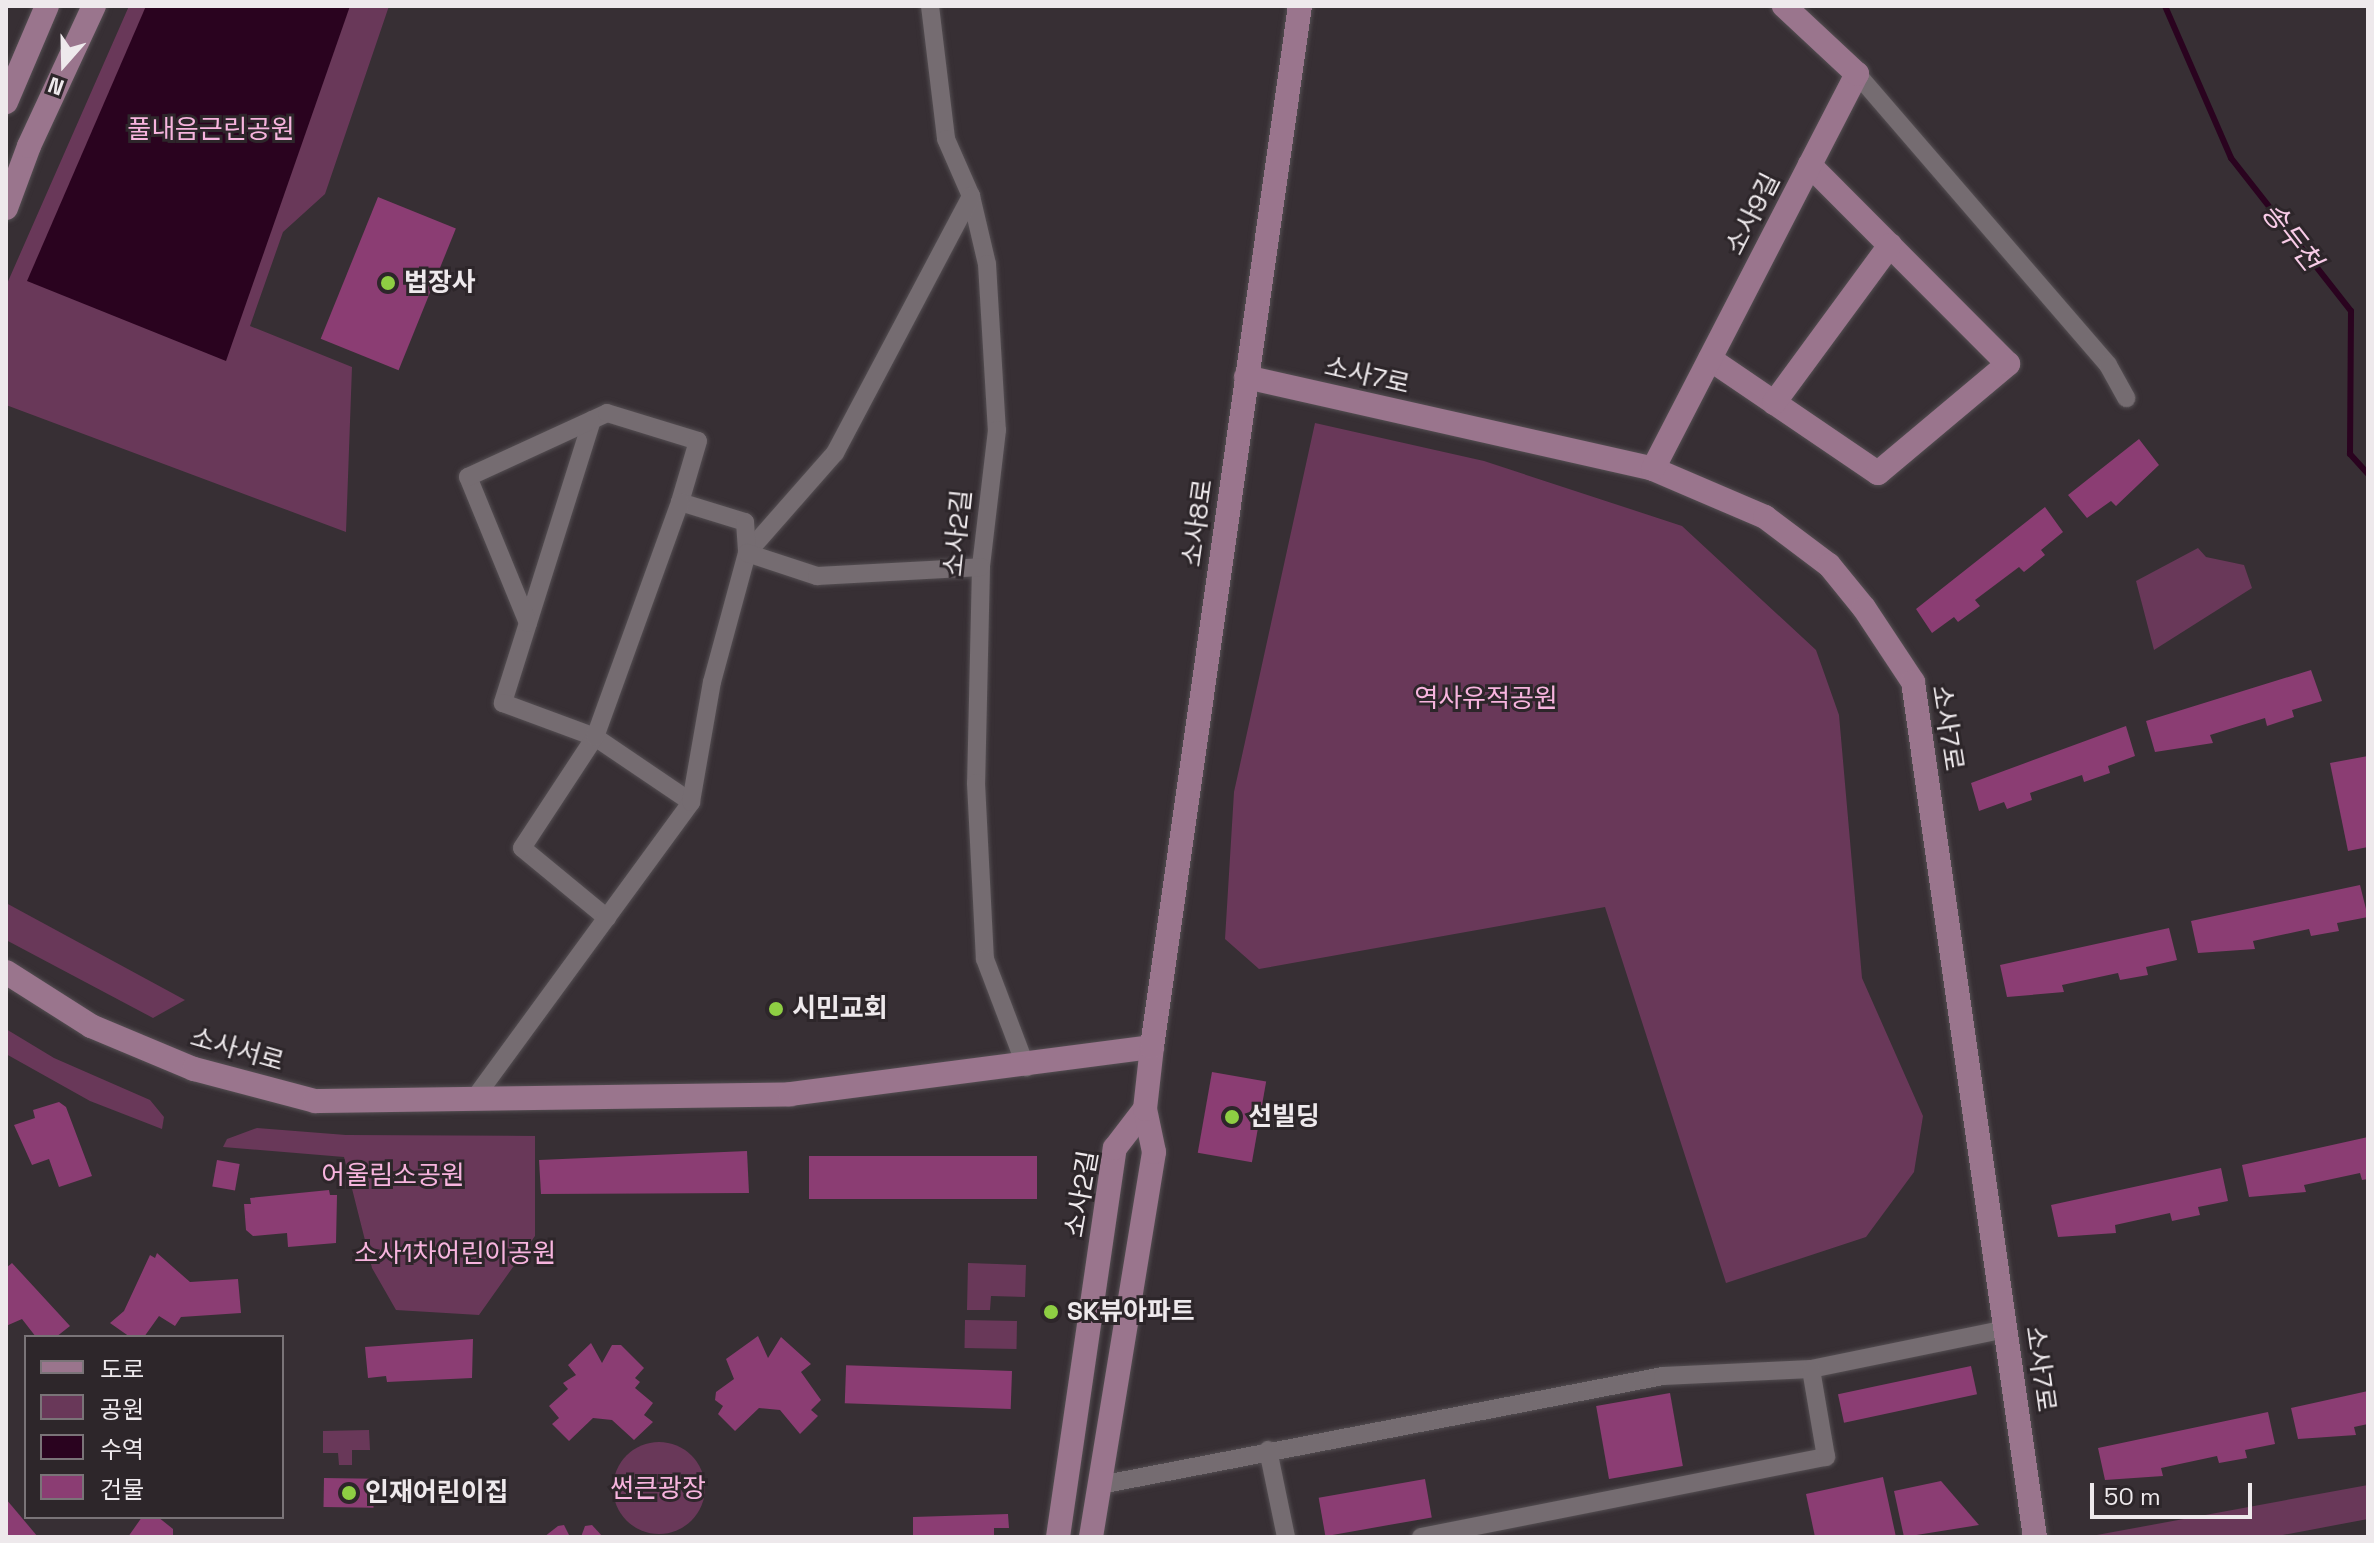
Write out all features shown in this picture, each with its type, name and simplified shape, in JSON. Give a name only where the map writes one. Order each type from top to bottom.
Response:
[{"type":"street","points":[[6,102],[47,6]]},
{"type":"street","points":[[6,208],[29,146],[94,6]]},
{"type":"street","name":"소사2길","points":[[930,6],[946,139],[971,196],[987,264],[997,430],[981,567],[976,783],[985,959],[1026,1067]]},
{"type":"street","name":"소사8로","points":[[1145,1109],[1300,6]]},
{"type":"street","points":[[1784,6],[1857,74],[2108,365],[2126,398]]},
{"type":"street","name":"소사9길","points":[[1653,469],[1857,74]]},
{"type":"street","points":[[1710,359],[1878,473],[2008,364],[1810,165]]},
{"type":"street","points":[[747,553],[835,453],[971,196]]},
{"type":"street","points":[[1774,403],[1890,245]]},
{"type":"street","name":"소사7로","points":[[1246,377],[1653,469],[1765,517],[1829,565],[1913,682],[2035,1537]]},
{"type":"street","points":[[528,623],[468,477],[607,413],[698,441],[680,502],[595,737],[522,848],[607,918]]},
{"type":"street","points":[[592,420],[503,703],[595,737],[691,802]]},
{"type":"street","points":[[474,1099],[691,802],[712,682],[747,553],[745,522],[680,502]]},
{"type":"street","points":[[747,553],[817,576],[981,567]]},
{"type":"street","name":"소사서로","points":[[6,972],[91,1026],[194,1069],[315,1101],[474,1099]]},
{"type":"street","points":[[474,1099],[790,1094],[1026,1067],[1152,1047]]},
{"type":"street","points":[[1091,1537],[1154,1152],[1145,1109]]},
{"type":"street","name":"소사2길","points":[[1058,1537],[1115,1148],[1145,1109]]},
{"type":"street","points":[[1100,1485],[1268,1450],[1663,1376],[1811,1369],[2006,1329]]},
{"type":"street","points":[[1421,1537],[1826,1457],[1811,1369]]},
{"type":"street","points":[[1268,1450],[1286,1537]]},
{"type":"green space","name":"풀내음근린공원","points":[[129,6],[389,6],[325,194],[283,232],[250,326],[352,367],[346,532],[6,405],[6,286]]},
{"type":"green space","name":"역사유적공원","points":[[1315,423],[1484,461],[1682,526],[1816,650],[1839,715],[1862,978],[1923,1116],[1914,1172],[1866,1237],[1726,1283],[1605,907],[1259,969],[1225,939],[1234,792]]},
{"type":"green space","points":[[2198,548],[2206,557],[2244,565],[2252,588],[2154,650],[2136,581]]},
{"type":"green space","points":[[6,903],[185,1000],[153,1018],[6,940]]},
{"type":"green space","points":[[6,1029],[54,1058],[150,1100],[164,1117],[162,1129],[90,1101],[6,1054]]},
{"type":"green space","name":"소사1차어린이공원","points":[[257,1128],[346,1135],[535,1136],[535,1236],[479,1315],[396,1310],[372,1268],[344,1157],[223,1147],[227,1139]]},
{"type":"green space","points":[[968,1263],[1026,1265],[1025,1297],[991,1296],[990,1310],[967,1310]]},
{"type":"green space","points":[[965,1320],[1017,1321],[1017,1349],[965,1348]]},
{"type":"green space","points":[[369,1430],[370,1450],[352,1450],[352,1465],[339,1465],[338,1453],[323,1453],[323,1431]]},
{"type":"green space","name":"썬큰광장","points":[[659,1442],[677,1446],[691,1456],[701,1470],[705,1488],[701,1506],[691,1520],[677,1530],[659,1534],[641,1530],[627,1520],[617,1506],[613,1488],[617,1470],[627,1456],[641,1446]]},
{"type":"green space","points":[[2368,1485],[2368,1519],[2272,1537],[2086,1537]]},
{"type":"water","points":[[146,6],[350,6],[226,361],[27,281]]},
{"type":"building","name":"법장사","points":[[378,197],[456,228],[399,370],[321,339]]},
{"type":"building","points":[[2139,439],[2159,465],[2116,506],[2111,501],[2087,518],[2068,495]]},
{"type":"building","points":[[2045,507],[2063,532],[2041,550],[2045,555],[2024,572],[2019,567],[1975,600],[1980,606],[1958,622],[1954,617],[1932,633],[1916,609]]},
{"type":"building","points":[[2311,670],[2322,701],[2292,710],[2294,717],[2267,726],[2265,718],[2210,735],[2213,743],[2155,752],[2146,721]]},
{"type":"building","points":[[2126,726],[2135,756],[2108,766],[2110,773],[2084,782],[2082,775],[2030,793],[2032,800],[2007,809],[2004,802],[1979,811],[1971,783]]},
{"type":"building","points":[[2368,756],[2368,847],[2348,851],[2330,763]]},
{"type":"building","points":[[2360,885],[2368,917],[2337,923],[2339,931],[2311,936],[2309,929],[2253,941],[2255,949],[2198,953],[2191,921]]},
{"type":"building","points":[[2169,928],[2177,960],[2146,967],[2148,975],[2120,980],[2118,973],[2062,985],[2064,992],[2007,997],[2000,965]]},
{"type":"building","name":"선빌딩","points":[[1212,1072],[1266,1082],[1252,1162],[1198,1153]]},
{"type":"building","points":[[59,1102],[66,1107],[92,1176],[59,1187],[49,1159],[32,1165],[14,1125],[35,1118],[33,1110]]},
{"type":"building","points":[[2368,1137],[2368,1179],[2362,1180],[2360,1173],[2304,1185],[2306,1192],[2249,1197],[2242,1165]]},
{"type":"building","points":[[747,1151],[749,1193],[541,1194],[539,1160]]},
{"type":"building","points":[[809,1156],[1037,1156],[1037,1199],[809,1199]]},
{"type":"building","points":[[217,1160],[240,1164],[235,1191],[212,1187]]},
{"type":"building","points":[[2221,1168],[2228,1201],[2198,1207],[2200,1215],[2172,1221],[2170,1213],[2115,1225],[2116,1233],[2058,1237],[2051,1205]]},
{"type":"building","points":[[329,1190],[330,1195],[337,1195],[336,1243],[288,1247],[287,1233],[253,1236],[246,1230],[244,1204],[251,1204],[250,1198]]},
{"type":"building","points":[[157,1253],[190,1282],[238,1279],[241,1313],[181,1317],[175,1326],[159,1316],[145,1335],[127,1335],[110,1323],[124,1311],[150,1255],[155,1258]]},
{"type":"building","points":[[12,1263],[70,1326],[59,1335],[34,1335],[22,1319],[6,1326],[6,1268]]},
{"type":"building","points":[[758,1336],[768,1358],[781,1337],[811,1364],[801,1372],[821,1400],[811,1410],[818,1416],[800,1434],[780,1410],[759,1408],[735,1431],[718,1414],[723,1406],[715,1400],[716,1392],[734,1379],[726,1359]]},
{"type":"building","points":[[473,1339],[472,1378],[387,1382],[386,1376],[368,1378],[365,1347]]},
{"type":"building","points":[[591,1343],[602,1363],[612,1345],[621,1345],[644,1368],[635,1378],[640,1382],[635,1388],[653,1403],[644,1415],[653,1422],[634,1440],[612,1420],[593,1418],[569,1441],[552,1424],[559,1418],[549,1406],[568,1389],[563,1383],[576,1375],[568,1365]]},
{"type":"building","points":[[846,1365],[1012,1371],[1011,1409],[845,1403]]},
{"type":"building","points":[[1971,1366],[1977,1394],[1844,1423],[1838,1394]]},
{"type":"building","points":[[2368,1391],[2368,1424],[2354,1427],[2356,1435],[2298,1439],[2291,1408]]},
{"type":"building","points":[[1670,1393],[1683,1466],[1609,1479],[1596,1406]]},
{"type":"building","points":[[2268,1412],[2275,1444],[2245,1450],[2247,1458],[2219,1463],[2217,1456],[2161,1468],[2163,1476],[2105,1480],[2098,1448]]},
{"type":"building","points":[[1883,1477],[1896,1537],[1815,1537],[1806,1494]]},
{"type":"building","name":"인재어린이집","points":[[324,1478],[374,1479],[373,1508],[323,1507]]},
{"type":"building","points":[[1425,1479],[1432,1517],[1325,1536],[1319,1498]]},
{"type":"building","points":[[1941,1481],[1979,1525],[1904,1537],[1894,1491]]},
{"type":"building","points":[[6,1499],[38,1537],[6,1537]]},
{"type":"building","points":[[1008,1514],[1009,1528],[994,1528],[994,1537],[913,1537],[913,1517]]},
{"type":"building","points":[[141,1519],[160,1519],[173,1529],[173,1537],[128,1537]]},
{"type":"building","points":[[564,1525],[570,1537],[544,1537],[558,1526]]},
{"type":"building","points":[[592,1525],[603,1537],[581,1537],[585,1526]]},
{"type":"waterway","name":"송두천","points":[[2165,6],[2231,158],[2351,311],[2350,454],[2368,474]]},
{"type":"place","name":"법장사","points":[[388,283]]},
{"type":"place","name":"시민교회","points":[[776,1009]]},
{"type":"place","name":"선빌딩","points":[[1232,1117]]},
{"type":"place","name":"SK뷰아파트","points":[[1051,1312]]},
{"type":"place","name":"인재어린이집","points":[[349,1493]]},
{"type":"park label","name":"어울림소공원","points":[[393,1176]]}]
